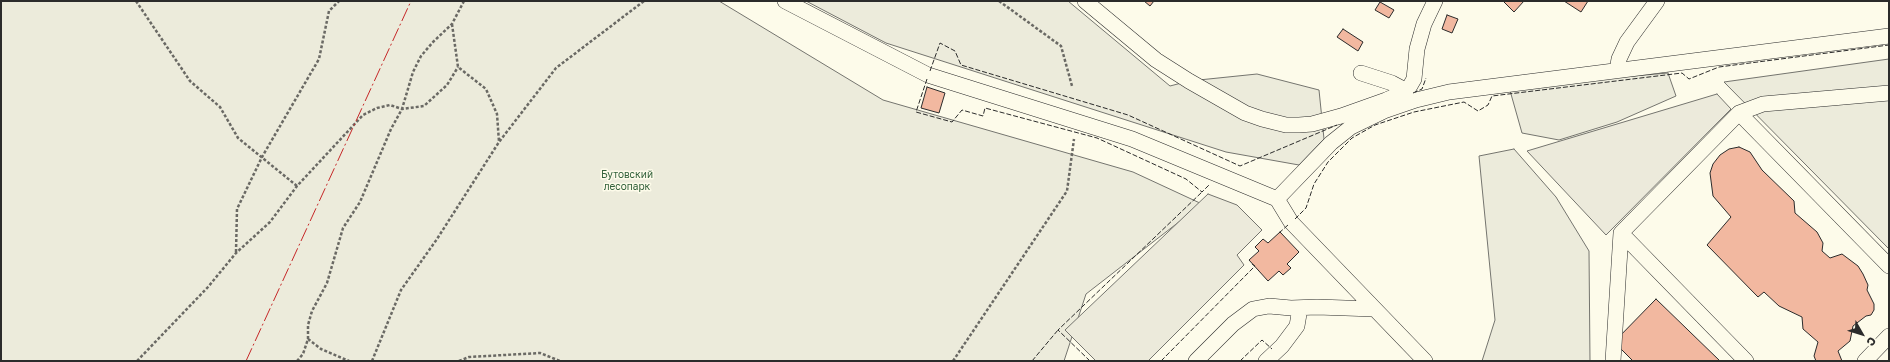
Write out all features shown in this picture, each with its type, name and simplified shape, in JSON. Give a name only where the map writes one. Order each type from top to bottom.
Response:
[{"type":"street","points":[[785,1],[928,75],[1132,139],[1278,199],[1291,222],[1425,361]]},
{"type":"street","points":[[1085,1],[1156,60],[1245,113],[1286,125],[1312,124],[1362,109],[1407,91],[1414,79],[1417,49],[1424,24],[1435,1]]},
{"type":"street","points":[[1617,70],[1619,59],[1627,42],[1657,1]]},
{"type":"street","points":[[1278,199],[1331,143],[1351,127],[1384,111],[1449,92],[1889,36]]},
{"type":"street","points":[[1361,73],[1392,83],[1407,91]]},
{"type":"street","points":[[1613,361],[1621,232],[1739,113],[1762,104],[1889,93]]},
{"type":"street","points":[[1739,113],[1889,266]]},
{"type":"street","points":[[1621,232],[1746,361]]},
{"type":"street","points":[[1196,361],[1233,324],[1253,309],[1269,306],[1374,309]]},
{"type":"street","points":[[1266,361],[1282,346],[1297,326],[1300,308]]},
{"type":"street","points":[[1865,361],[1889,336]]},
{"type":"path","points":[[136,1],[190,81],[220,106],[238,138],[297,186]]},
{"type":"path","points":[[236,252],[237,209],[262,157],[319,58],[329,11],[339,1]]},
{"type":"path","points":[[297,361],[303,354],[308,339],[308,324],[312,311],[327,283],[344,228],[360,202],[391,128],[402,110],[413,72],[422,56],[433,42],[452,24],[464,1]]},
{"type":"path","points":[[372,361],[401,290],[437,239],[499,142],[556,68],[644,1]]},
{"type":"path","points":[[999,1],[1061,46],[1072,86]]},
{"type":"path","points":[[137,361],[208,287],[236,252],[270,222],[297,186],[364,115],[377,108],[390,105],[402,110],[424,106],[447,85],[458,67],[452,24]]},
{"type":"path","points":[[458,67],[486,89],[497,114],[499,142]]},
{"type":"path","points":[[953,361],[1067,191],[1074,139]]},
{"type":"path","points":[[308,339],[321,349],[348,361]]},
{"type":"path","points":[[459,361],[469,357],[540,353],[560,361]]},
{"type":"green space","name":"Бутовский лесопарк","points":[[1,1],[719,1],[883,100],[1133,172],[1202,204],[1086,294],[1064,361],[1,361]]},
{"type":"green space","points":[[806,1],[1068,1],[1170,86],[1189,81],[1257,74],[1319,90],[1324,139],[1299,165],[1226,152],[886,43]]},
{"type":"green space","points":[[1889,59],[1889,249],[1724,82]]},
{"type":"green space","points":[[1668,73],[1676,96],[1617,122],[1559,140],[1522,133],[1509,87]]},
{"type":"green space","points":[[1514,149],[1556,197],[1589,251],[1590,361],[1482,361],[1495,320],[1479,156]]},
{"type":"shaded area","points":[[1717,94],[1731,109],[1606,235],[1527,151]]},
{"type":"shaded area","points":[[1208,194],[1237,205],[1262,230],[1237,255],[1244,265],[1148,361],[1096,361],[1065,330]]},
{"type":"building","points":[[1144,1],[1154,1],[1150,6]]},
{"type":"building","points":[[1503,1],[1524,1],[1514,12]]},
{"type":"building","points":[[1564,1],[1588,1],[1581,12]]},
{"type":"building","points":[[1380,2],[1394,10],[1389,18],[1375,10]]},
{"type":"building","points":[[1447,15],[1458,19],[1452,33],[1442,29]]},
{"type":"building","points":[[1343,29],[1363,42],[1358,51],[1337,37]]},
{"type":"building","points":[[927,87],[945,93],[939,113],[921,108]]},
{"type":"building","points":[[1739,147],[1750,152],[1762,170],[1794,201],[1795,213],[1817,232],[1823,243],[1822,251],[1830,258],[1842,254],[1858,266],[1863,274],[1868,285],[1867,290],[1874,304],[1874,310],[1871,315],[1866,316],[1853,326],[1850,341],[1838,351],[1842,361],[1816,361],[1814,356],[1818,342],[1803,329],[1802,317],[1779,306],[1764,292],[1758,297],[1707,245],[1731,217],[1713,196],[1710,173],[1713,164],[1720,155],[1729,149]]},
{"type":"building","points":[[1280,232],[1299,252],[1287,264],[1291,268],[1283,275],[1279,271],[1268,281],[1249,260],[1259,251],[1255,247],[1263,239],[1268,243]]},
{"type":"building","points":[[1656,299],[1720,361],[1633,361],[1614,342]]},
{"type":"fence","points":[[930,71],[940,43],[955,51],[961,65],[1128,115],[1240,166],[1337,125]]},
{"type":"fence","points":[[1295,219],[1306,208],[1314,184],[1328,162],[1352,138],[1375,125],[1414,112],[1464,102],[1478,111],[1488,105],[1492,96],[1682,73],[1689,79],[1719,67],[1889,45]]},
{"type":"fence","points":[[1413,93],[1422,89],[1426,78]]},
{"type":"fence","points":[[927,79],[916,112],[952,122],[962,110],[983,116],[985,108],[1097,138],[1186,179],[1202,192],[1210,184]]},
{"type":"fence","points":[[1090,361],[1058,330],[1202,192]]},
{"type":"fence","points":[[1279,233],[1288,225]]},
{"type":"fence","points":[[1161,361],[1255,266],[1252,264]]},
{"type":"fence","points":[[1032,361],[1058,330],[1059,331]]},
{"type":"fence","points":[[1240,361],[1262,340],[1272,349]]},
{"type":"power","points":[[246,361],[411,1]]}]
